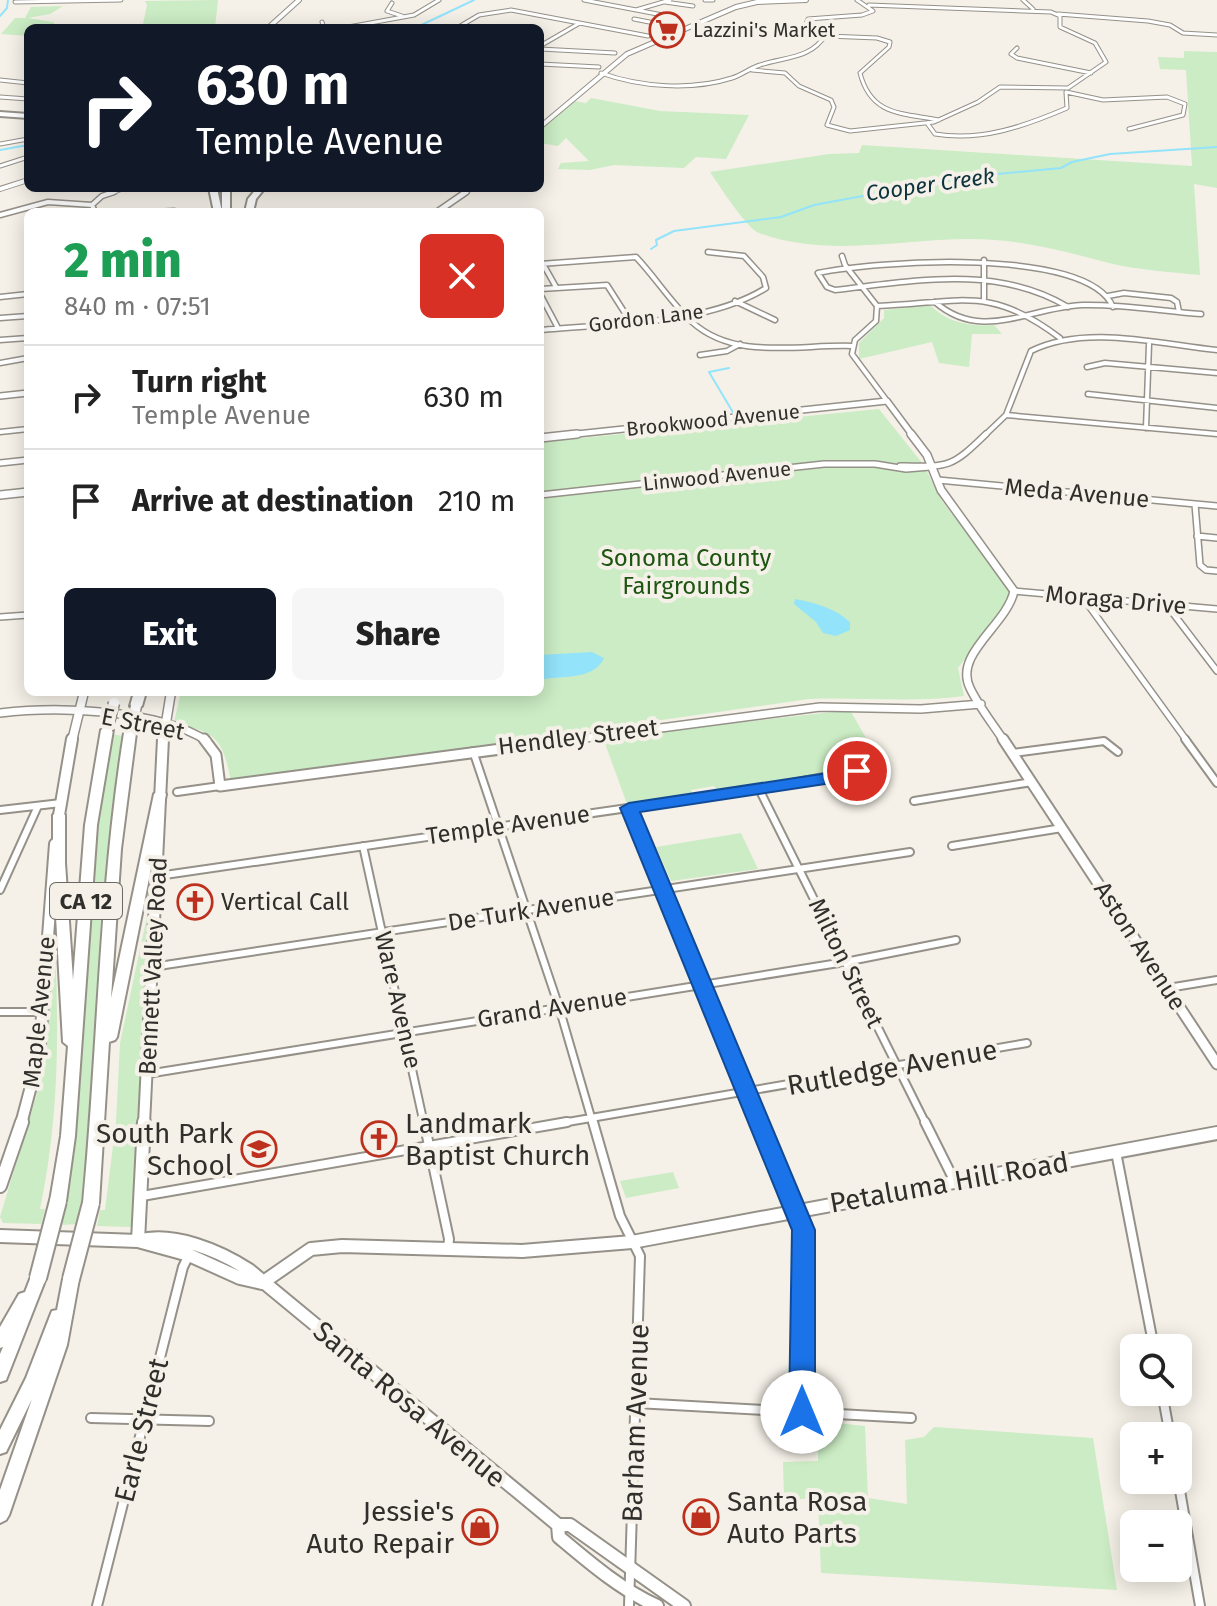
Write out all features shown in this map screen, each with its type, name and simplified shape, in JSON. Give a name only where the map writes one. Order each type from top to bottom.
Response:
[{"type":"highway","name":"CA 12","points":[[0,1447],[34,1378],[71,1279],[91,1203],[103,1063],[116,828],[130,733],[139,696]]},
{"type":"highway","name":"CA 12","points":[[0,1375],[38,1278],[58,1201],[68,1136],[91,825],[115,698]]},
{"type":"highway","points":[[103,1063],[139,906],[160,794]]},
{"type":"highway","points":[[60,809],[67,1013],[73,1073]]},
{"type":"highway","points":[[0,1341],[38,1278]]},
{"type":"highway","points":[[0,1515],[59,1345],[71,1279]]},
{"type":"main road","points":[[0,114],[24,116]]},
{"type":"main road","name":"Maple Avenue","points":[[0,1186],[31,1096],[39,1056],[53,851],[83,696]]},
{"type":"main road","name":"Bennett Valley Road","points":[[138,1241],[164,724],[170,696]]},
{"type":"main road","name":"Petaluma Hill Road","points":[[262,1283],[311,1249],[342,1246],[522,1251],[632,1242],[1217,1133]]},
{"type":"main road","name":"Santa Rosa Avenue","points":[[0,1236],[138,1241],[189,1255],[240,1278],[262,1283]]},
{"type":"main road","name":"Santa Rosa Avenue","points":[[138,1241],[152,1237],[213,1250],[249,1270],[558,1525],[570,1525],[630,1571],[684,1606]]},
{"type":"main road","name":"Santa Rosa Avenue","points":[[558,1525],[559,1537],[629,1599],[657,1606]]},
{"type":"street","points":[[15,2],[121,0]]},
{"type":"street","points":[[272,24],[299,0]]},
{"type":"street","points":[[366,24],[405,17],[439,0]]},
{"type":"street","points":[[584,0],[673,17]]},
{"type":"street","points":[[656,0],[693,6]]},
{"type":"street","points":[[705,0],[713,0]]},
{"type":"street","points":[[544,123],[600,70],[627,54],[746,4],[806,0]]},
{"type":"street","points":[[857,0],[869,5],[1033,9],[1148,21],[1170,25],[1183,33],[1217,35]]},
{"type":"street","points":[[1023,0],[1033,9]]},
{"type":"street","points":[[633,11],[667,1]]},
{"type":"street","points":[[392,3],[387,11],[405,17]]},
{"type":"street","points":[[869,5],[873,11],[868,14],[805,21],[827,36],[877,38],[890,42],[889,47],[860,73],[867,94],[885,111],[939,120]]},
{"type":"street","points":[[464,24],[479,15],[511,10],[648,36]]},
{"type":"street","points":[[1058,14],[1061,18],[1058,26],[1082,34],[1105,55],[1106,62],[1067,90]]},
{"type":"street","points":[[634,19],[685,29]]},
{"type":"street","points":[[544,45],[578,24]]},
{"type":"street","points":[[544,64],[600,70],[622,81],[698,84],[728,80],[760,65],[797,56],[827,36]]},
{"type":"street","points":[[544,48],[615,53]]},
{"type":"street","points":[[1017,48],[1011,54],[1017,58],[1091,73]]},
{"type":"street","points":[[752,70],[785,73],[799,86],[834,102],[827,122],[835,129],[857,130],[939,120],[978,102],[1000,87],[1067,90],[1100,100],[1161,98],[1185,104],[1183,115],[1129,129]]},
{"type":"street","points":[[0,80],[24,83]]},
{"type":"street","points":[[927,123],[935,134],[969,137],[1018,127],[1067,108],[1067,90]]},
{"type":"street","points":[[0,97],[24,99]]},
{"type":"street","points":[[0,144],[24,140]]},
{"type":"street","points":[[0,166],[24,158]]},
{"type":"street","points":[[0,189],[24,181]]},
{"type":"street","points":[[26,208],[48,202],[92,205],[102,196],[114,192]]},
{"type":"street","points":[[442,208],[463,192]]},
{"type":"street","points":[[0,215],[24,208]]},
{"type":"street","name":"Gordon Lane","points":[[544,330],[688,316],[762,292],[767,282],[744,256],[708,252]]},
{"type":"street","points":[[842,256],[848,269],[877,306],[876,321],[852,346],[852,354],[927,455],[938,480],[1014,591]]},
{"type":"street","points":[[544,264],[636,257],[688,316],[711,335],[740,344],[779,348],[852,346]]},
{"type":"street","points":[[984,260],[984,299]]},
{"type":"street","points":[[1068,307],[1054,296],[1031,287],[985,278],[832,290],[818,274],[848,269],[984,260],[1057,274],[1096,288],[1108,296],[1113,307]]},
{"type":"street","points":[[544,267],[556,287]]},
{"type":"street","points":[[544,290],[604,284],[610,288],[630,321]]},
{"type":"street","points":[[1108,296],[1124,293],[1171,298],[1177,302],[1179,312]]},
{"type":"street","points":[[0,297],[24,294]]},
{"type":"street","points":[[544,299],[558,328]]},
{"type":"street","points":[[877,306],[984,299],[1030,314],[1060,338],[1217,350]]},
{"type":"street","points":[[735,301],[775,320]]},
{"type":"street","points":[[935,302],[944,312],[970,322],[996,323],[1068,307],[1201,314]]},
{"type":"street","points":[[0,318],[24,316]]},
{"type":"street","points":[[0,340],[24,338]]},
{"type":"street","name":"Linwood Avenue","points":[[544,495],[824,464],[868,463],[906,469],[957,462],[1006,415],[1031,351],[1040,344],[1060,338]]},
{"type":"street","points":[[700,355],[731,350],[740,344]]},
{"type":"street","points":[[1146,428],[1149,344]]},
{"type":"street","points":[[0,363],[24,359]]},
{"type":"street","points":[[1087,367],[1105,363],[1217,373]]},
{"type":"street","points":[[0,396],[24,393]]},
{"type":"street","points":[[1088,394],[1217,408]]},
{"type":"street","name":"Brookwood Avenue","points":[[544,438],[887,401]]},
{"type":"street","points":[[1006,415],[1217,434]]},
{"type":"street","points":[[0,432],[24,429]]},
{"type":"street","points":[[0,463],[24,460]]},
{"type":"street","name":"Meda Avenue","points":[[938,480],[1217,506]]},
{"type":"street","points":[[0,495],[24,492]]},
{"type":"street","points":[[1195,504],[1200,565],[1206,570],[1217,571]]},
{"type":"street","points":[[1197,536],[1217,538]]},
{"type":"street","name":"Moraga Drive","points":[[1014,591],[1217,609]]},
{"type":"street","name":"Aston Avenue","points":[[1014,591],[1012,609],[971,654],[965,666],[965,678],[1217,1064]]},
{"type":"street","points":[[1081,595],[1217,783]]},
{"type":"street","points":[[1166,604],[1217,671]]},
{"type":"street","points":[[0,617],[24,615]]},
{"type":"street","name":"Hendley Street","points":[[177,792],[820,707],[921,709],[981,704]]},
{"type":"street","name":"E Street","points":[[0,713],[50,708],[164,724],[193,733],[207,741],[216,755],[220,786]]},
{"type":"street","points":[[1013,753],[1104,741],[1118,752]]},
{"type":"street","name":"Barham Avenue","points":[[473,751],[559,1007],[620,1216],[640,1256],[629,1599]]},
{"type":"street","name":"Temple Avenue","points":[[158,876],[759,789],[857,771]]},
{"type":"street","points":[[914,801],[1032,782]]},
{"type":"street","name":"Milton Street","points":[[759,789],[954,1180]]},
{"type":"street","points":[[0,890],[38,806]]},
{"type":"street","points":[[0,810],[38,806],[60,809]]},
{"type":"street","points":[[629,808],[803,1230],[802,1412]]},
{"type":"street","points":[[952,846],[1062,828]]},
{"type":"street","name":"Ware Avenue","points":[[363,846],[430,1146],[449,1239],[448,1249]]},
{"type":"street","name":"De Turk Avenue","points":[[152,967],[910,852]]},
{"type":"street","name":"Grand Avenue","points":[[147,1074],[404,1030],[845,962],[956,940]]},
{"type":"street","points":[[1168,988],[1217,980]]},
{"type":"street","points":[[0,1012],[42,1012]]},
{"type":"street","name":"Rutledge Avenue","points":[[142,1196],[1027,1043]]},
{"type":"street","points":[[1116,1152],[1151,1334]]},
{"type":"street","name":"Earle Street","points":[[97,1606],[183,1267],[189,1255]]},
{"type":"street","points":[[636,1403],[911,1418]]},
{"type":"street","points":[[91,1418],[209,1421]]},
{"type":"street","points":[[1181,1494],[1200,1606]]},
{"type":"green space","points":[[218,0],[215,24],[143,24],[145,1]]},
{"type":"green space","points":[[63,6],[50,14],[28,18],[55,24],[24,24],[24,36],[1,34],[15,18],[25,18],[31,7]]},
{"type":"green space","points":[[1184,51],[1217,52],[1217,188],[1194,184],[1200,275],[1131,267],[1039,246],[995,240],[847,246],[788,241],[759,233],[747,223],[710,172],[829,154],[859,153],[862,145],[1192,166],[1186,70],[1160,69],[1158,57],[1184,58]]},
{"type":"green space","points":[[591,98],[660,111],[749,115],[726,159],[696,157],[684,168],[614,165],[590,170],[558,169],[561,163],[589,161],[566,138],[558,146],[544,144],[544,126],[573,101],[586,103]]},
{"type":"green space","points":[[930,305],[951,319],[967,324],[994,325],[1002,334],[972,334],[969,367],[939,363],[932,342],[859,359],[859,343],[884,318],[884,310]]},
{"type":"green space","name":"Sonoma County Fairgrounds","points":[[879,409],[923,464],[942,501],[1009,588],[1009,601],[958,668],[964,696],[809,699],[231,781],[224,755],[215,740],[200,730],[174,722],[180,696],[544,696],[544,442]]},
{"type":"green space","points":[[850,710],[882,766],[850,762],[837,773],[717,790],[714,786],[691,790],[693,795],[627,804],[603,738]]},
{"type":"green space","points":[[111,734],[123,736],[108,858],[98,1041],[87,1163],[77,1224],[62,1225],[77,1125],[96,841]]},
{"type":"green space","points":[[741,833],[758,869],[671,881],[656,847]]},
{"type":"green space","points":[[52,898],[57,1054],[52,1131],[40,1209],[45,1209],[41,1224],[3,1223],[0,1217],[44,1060]]},
{"type":"green space","points":[[150,902],[132,1227],[97,1226],[100,1210],[105,1210],[116,1122],[120,1043]]},
{"type":"green space","points":[[673,1172],[679,1188],[626,1198],[620,1181]]},
{"type":"green space","points":[[818,1421],[865,1426],[868,1498],[907,1504],[905,1440],[924,1437],[934,1427],[1093,1438],[1117,1590],[821,1573],[818,1499],[784,1499],[783,1462],[818,1461]]},
{"type":"water","points":[[795,599],[838,613],[850,622],[850,630],[836,636],[823,633],[816,622],[794,604]]},
{"type":"water","points":[[592,652],[604,658],[585,674],[544,680],[544,655]]},
{"type":"waterway","points":[[0,16],[7,8],[8,0]]},
{"type":"waterway","points":[[423,24],[474,0]]},
{"type":"waterway","points":[[0,150],[24,146]]},
{"type":"waterway","name":"Cooper Creek","points":[[651,249],[657,245],[656,240],[674,231],[781,217],[814,205],[965,177],[1061,168],[1072,162],[1110,154],[1217,147]]},
{"type":"waterway","points":[[729,368],[709,372],[734,414]]},
{"type":"place","name":"Lazzini's Market","points":[[667,30]]},
{"type":"place","name":"Vertical Call","points":[[195,902]]},
{"type":"place","name":"Landmark Baptist Church","points":[[379,1139]]},
{"type":"place","name":"South Park School","points":[[259,1149]]},
{"type":"place","name":"Santa Rosa Auto Parts","points":[[701,1517]]},
{"type":"place","name":"Jessie's Auto Repair","points":[[480,1527]]},
{"type":"route","points":[[802,1412],[803,1230],[629,808],[845,776],[857,771]]}]
